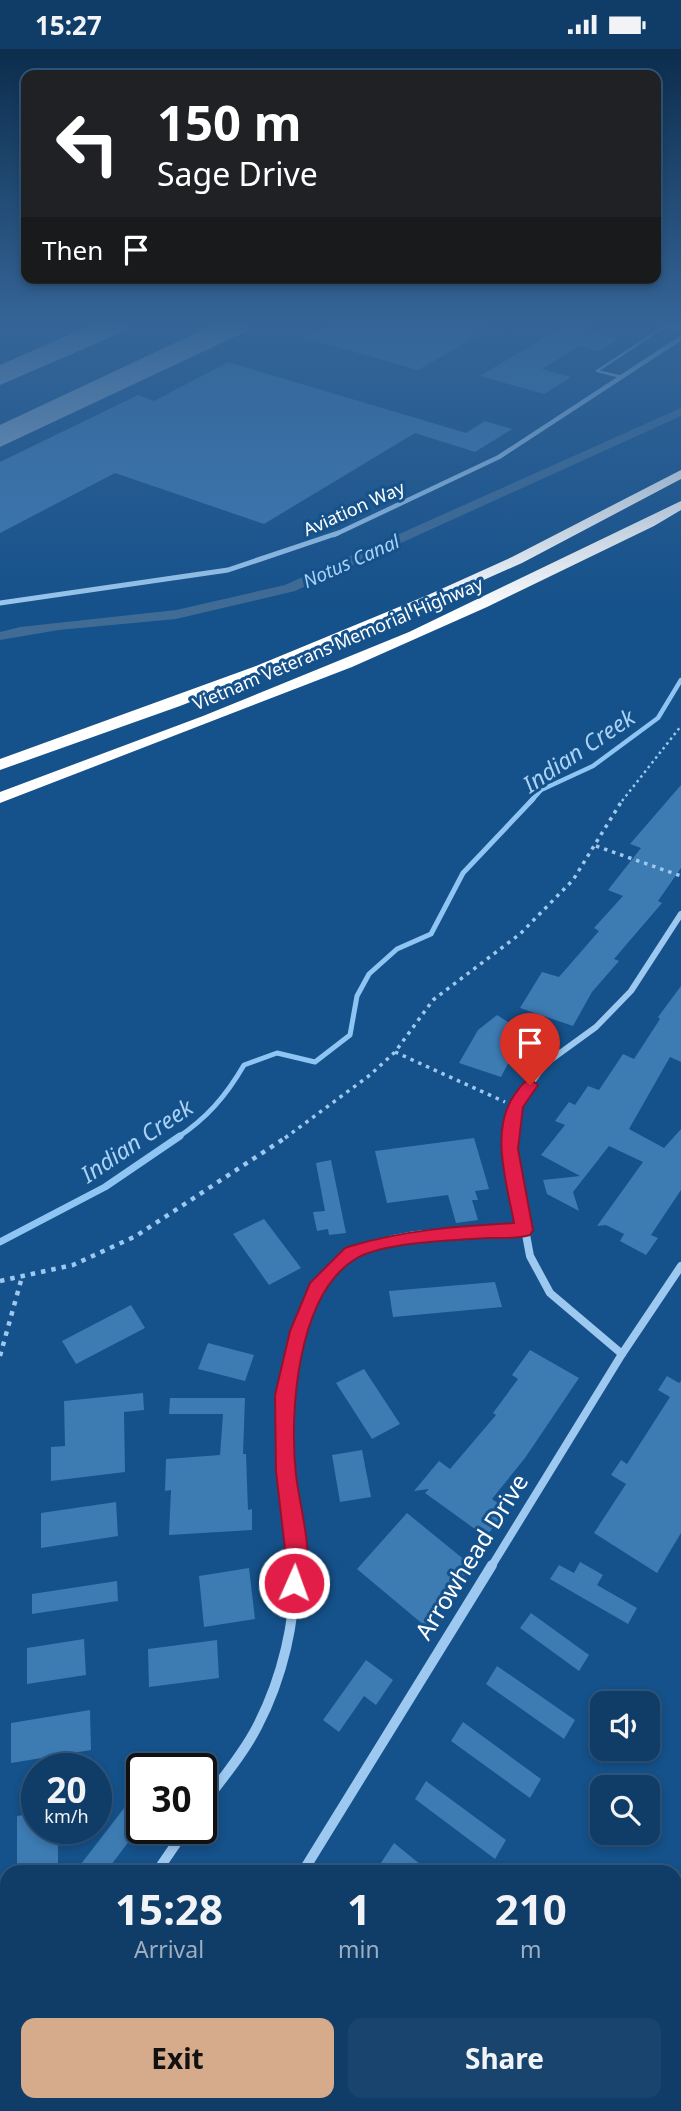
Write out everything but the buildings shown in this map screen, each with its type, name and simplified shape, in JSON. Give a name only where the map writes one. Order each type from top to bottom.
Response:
[{"type":"highway","points":[[0,765],[161,708],[366,626],[514,560],[681,474]]},
{"type":"highway","name":"Vietnam Veterans Memorial Highway","points":[[0,798],[227,714],[397,643],[500,596],[681,505]]},
{"type":"street","name":"Aviation Way","points":[[0,603],[228,570],[326,539],[499,457],[554,421]]},
{"type":"street","points":[[622,1354],[550,1293],[530,1256],[510,1149],[515,1106],[545,1064],[596,1027],[631,991],[681,914]]},
{"type":"street","points":[[217,1784],[257,1728],[289,1634],[297,1558],[286,1471],[285,1395],[299,1331],[319,1283],[351,1253],[392,1241],[449,1233],[524,1230]]},
{"type":"street","name":"Arrowhead Drive","points":[[307,1865],[622,1354],[681,1266]]},
{"type":"street","points":[[161,1865],[176,1844]]},
{"type":"path","points":[[0,1281],[73,1265],[136,1236],[260,1157],[370,1075],[395,1052],[433,1000],[529,926],[573,880],[620,803],[681,726]]},
{"type":"path","points":[[596,846],[681,876]]},
{"type":"path","points":[[395,1052],[515,1106]]},
{"type":"path","points":[[0,1356],[22,1277]]},
{"type":"waterway","name":"Notus Canal","points":[[0,636],[59,625],[176,615],[290,588],[661,421]]},
{"type":"waterway","name":"Indian Creek","points":[[531,801],[541,790],[593,766],[658,718],[681,680]]},
{"type":"waterway","name":"Indian Creek","points":[[177,1138],[215,1106],[244,1065],[277,1053],[315,1062],[350,1035],[357,996],[369,974],[397,949],[431,934],[463,873],[533,799]]},
{"type":"waterway","name":"Indian Creek","points":[[0,1242],[105,1187],[180,1136]]},
{"type":"taxiway","points":[[0,437],[33,421]]},
{"type":"route","points":[[294,1583],[297,1558],[286,1471],[285,1395],[299,1331],[319,1283],[351,1253],[392,1241],[449,1233],[524,1230],[510,1149],[515,1106],[530,1085]]}]
